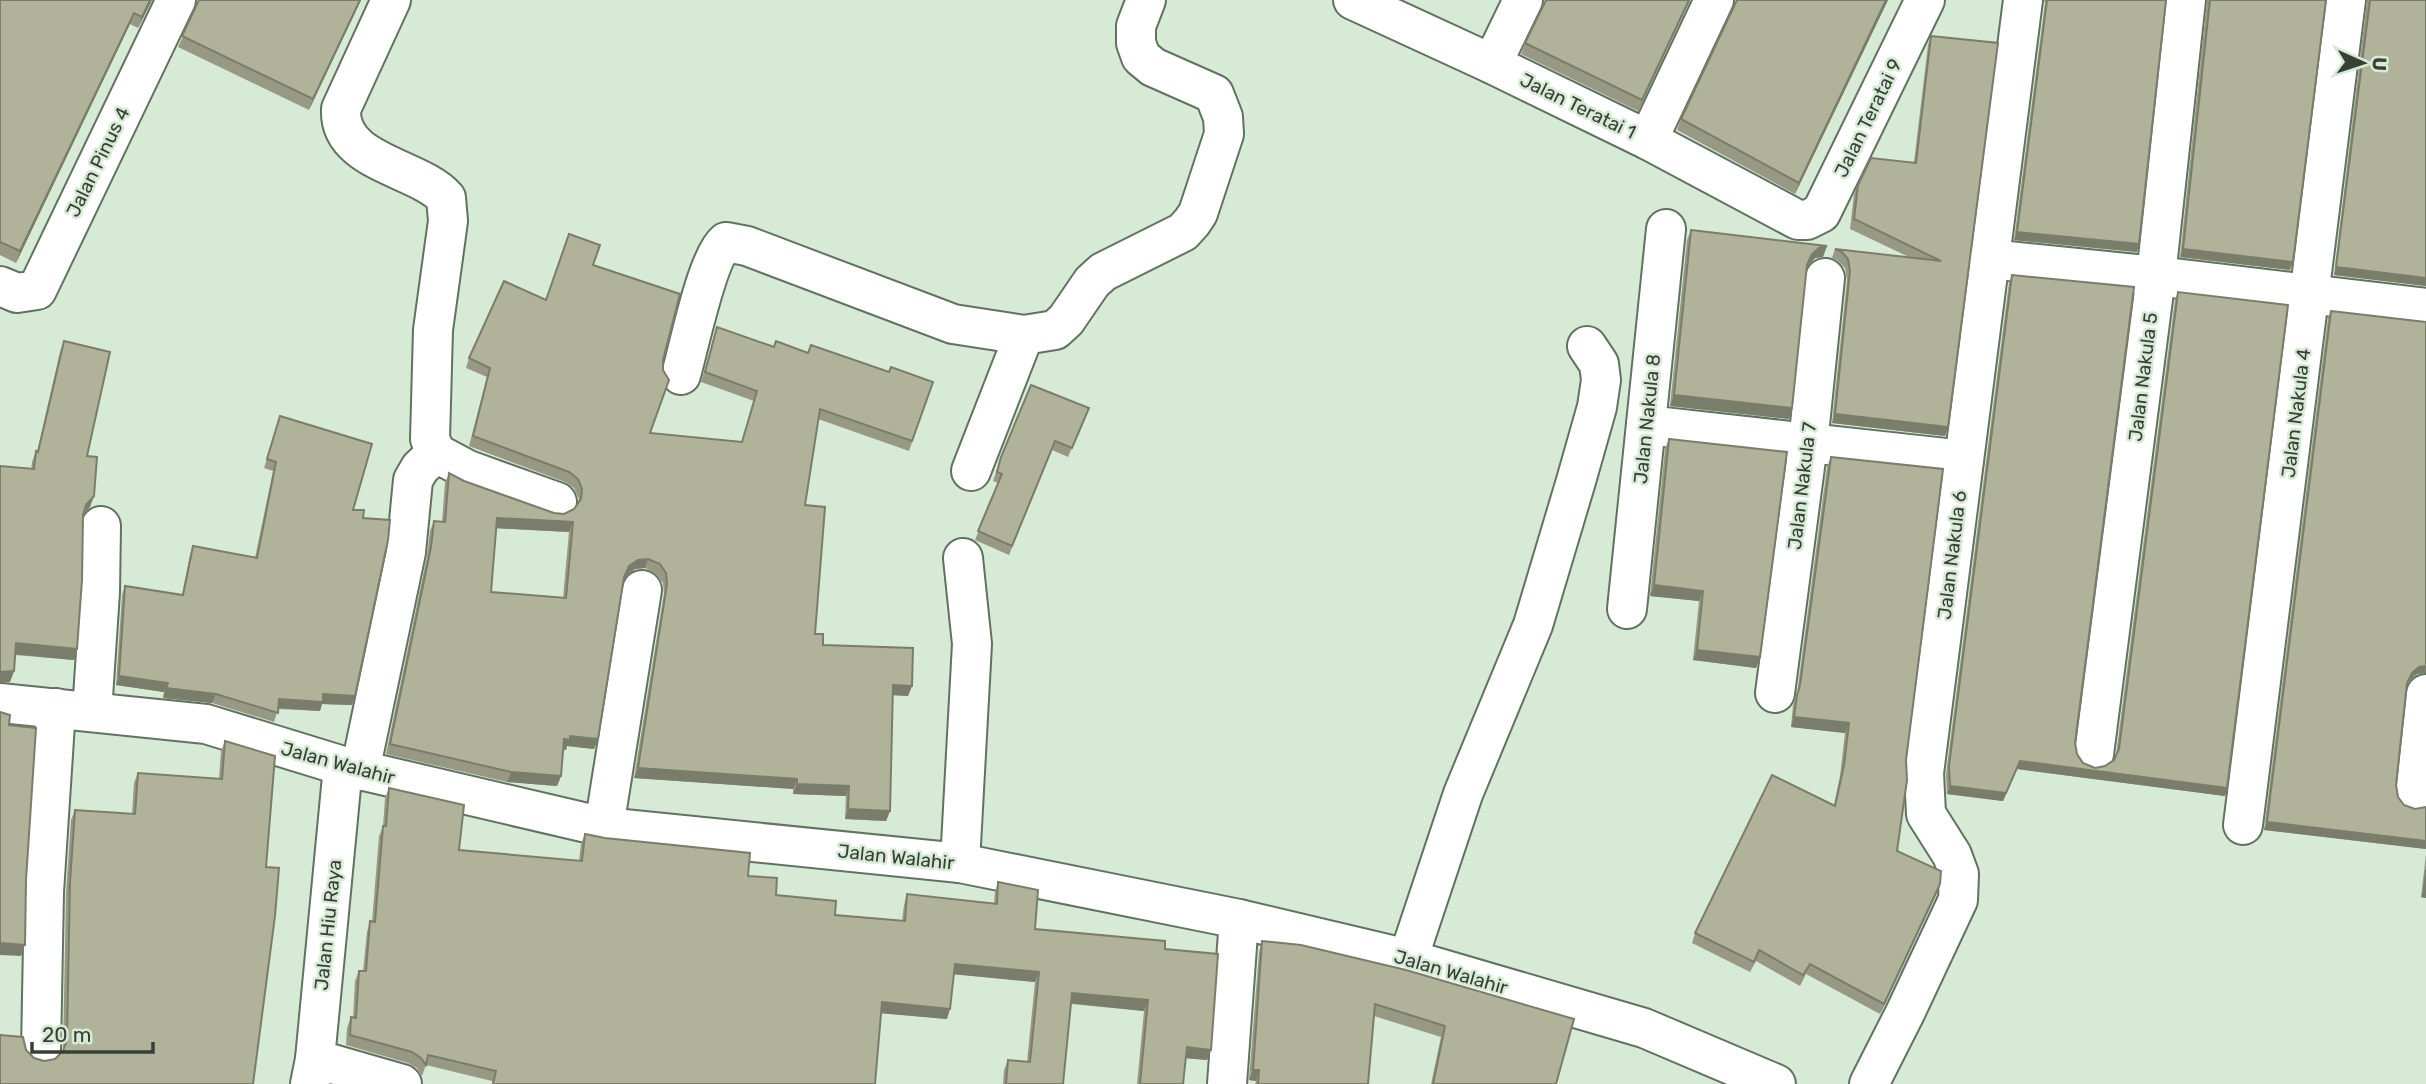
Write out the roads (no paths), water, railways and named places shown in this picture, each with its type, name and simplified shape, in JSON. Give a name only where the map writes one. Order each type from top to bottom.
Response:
[{"type":"street","name":"Jalan Pinus 4","points":[[0,286],[17,293],[37,290],[176,0]]},
{"type":"street","points":[[391,0],[341,109],[341,123],[355,145],[395,170],[433,187],[446,198],[448,221],[433,330],[430,439],[436,453],[490,479],[557,502]]},
{"type":"street","points":[[681,375],[710,272],[719,248],[726,242],[747,246],[953,324],[1024,335],[1055,330],[1103,272],[1183,232],[1198,213],[1224,134],[1223,117],[1214,94],[1153,67],[1141,57],[1136,43],[1136,26],[1146,0]]},
{"type":"street","name":"Jalan Teratai 1","points":[[1353,0],[1404,11],[1492,64],[1648,140],[1798,220]]},
{"type":"street","points":[[1492,64],[1523,0]]},
{"type":"street","points":[[1648,140],[1714,0]]},
{"type":"street","name":"Jalan Teratai 9","points":[[1798,220],[1807,220],[1821,213],[1926,0]]},
{"type":"street","name":"Jalan Nakula 6","points":[[1868,1084],[1958,900],[1959,874],[1952,855],[1926,814],[1924,773],[2023,0]]},
{"type":"street","name":"Jalan Nakula 5","points":[[2094,754],[2156,276],[2186,0]]},
{"type":"street","name":"Jalan Nakula 4","points":[[2243,825],[2346,0]]},
{"type":"street","name":"Jalan Nakula 8","points":[[1627,609],[1666,229]]},
{"type":"street","points":[[1989,259],[2426,308]]},
{"type":"street","name":"Jalan Nakula 7","points":[[1775,692],[1808,444],[1825,278]]},
{"type":"street","points":[[971,471],[1024,335]]},
{"type":"street","points":[[1408,958],[1463,794],[1533,625],[1576,481],[1597,407],[1601,380],[1599,364],[1587,346]]},
{"type":"street","points":[[1646,425],[1964,460]]},
{"type":"street","name":"Jalan Hiu Raya","points":[[312,1072],[351,769],[406,552],[413,480],[420,468],[436,453]]},
{"type":"street","points":[[41,1051],[44,892],[74,710],[100,592],[101,526]]},
{"type":"street","points":[[960,863],[972,644],[963,558]]},
{"type":"street","points":[[604,827],[642,590]]},
{"type":"street","points":[[2415,795],[2426,694]]},
{"type":"street","name":"Jalan Walahir","points":[[0,703],[206,724],[351,769],[604,827],[960,863],[1239,919],[1408,958],[1644,1028],[1776,1084]]},
{"type":"street","points":[[1227,1084],[1239,919]]},
{"type":"street","points":[[312,1072],[402,1084]]}]
